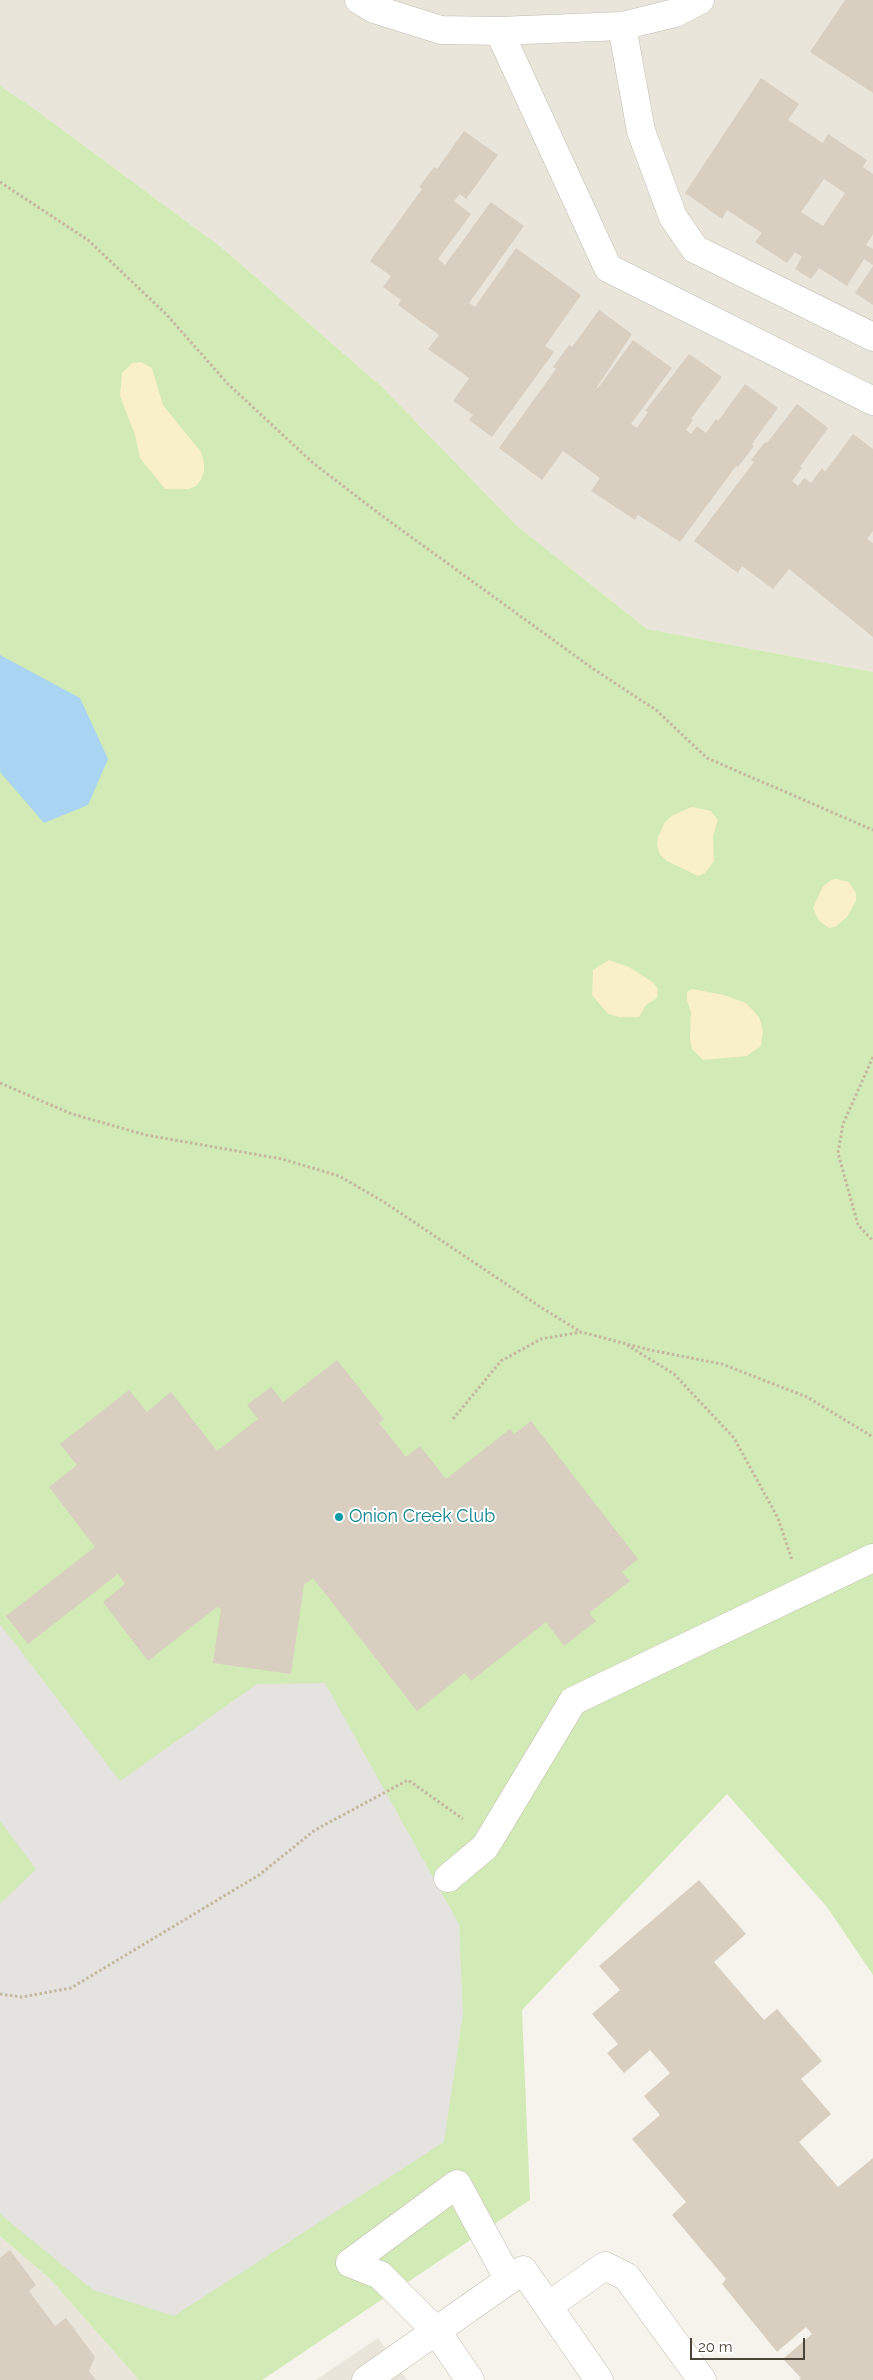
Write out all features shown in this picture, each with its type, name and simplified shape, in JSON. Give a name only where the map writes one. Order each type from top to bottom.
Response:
[{"type":"street","points":[[359,0],[374,9],[441,30],[499,31],[622,26],[675,13],[700,0]]},
{"type":"street","points":[[622,26],[641,131],[673,217],[695,249],[873,337]]},
{"type":"street","points":[[499,31],[608,268],[873,401]]},
{"type":"street","points":[[448,1878],[485,1846],[573,1701],[873,1558]]},
{"type":"street","points":[[470,2380],[437,2332],[380,2274],[350,2263],[457,2184],[516,2275],[548,2306],[599,2380]]},
{"type":"street","points":[[548,2306],[605,2266],[627,2277],[702,2380]]},
{"type":"street","points":[[366,2380],[516,2275]]},
{"type":"path","points":[[0,182],[88,240],[166,314],[228,384],[313,463],[385,518],[476,582],[592,668],[656,710],[707,758],[873,830]]},
{"type":"path","points":[[873,1057],[843,1124],[838,1153],[858,1225],[873,1241]]},
{"type":"path","points":[[0,1083],[72,1114],[146,1135],[282,1159],[339,1176],[384,1202],[581,1332],[730,1368],[807,1397],[873,1437]]},
{"type":"path","points":[[453,1419],[500,1361],[541,1338],[581,1332]]},
{"type":"path","points":[[624,1343],[674,1374],[734,1438],[778,1518],[802,1592]]},
{"type":"path","points":[[0,1994],[22,1997],[71,1988],[259,1875],[315,1830],[408,1780],[463,1820],[485,1846]]},
{"type":"shaded area","points":[[0,0],[873,0],[873,672],[647,629],[517,526],[382,387],[221,247],[33,108],[0,86]]},
{"type":"shaded area","points":[[0,1624],[120,1781],[257,1684],[325,1683],[459,1924],[463,2014],[444,2142],[174,2316],[93,2290],[0,2214],[0,1904],[36,1869],[0,1821]]},
{"type":"shaded area","points":[[0,2236],[50,2279],[139,2380],[0,2380]]},
{"type":"shaded area","points":[[378,2338],[407,2380],[316,2380]]},
{"type":"green space","name":"Onion Creek Club","points":[[0,86],[33,108],[221,247],[382,387],[517,526],[647,629],[873,672],[873,1975],[827,1907],[727,1794],[522,2010],[530,2200],[262,2380],[139,2380],[50,2279],[0,2236]]},
{"type":"sand","points":[[141,362],[152,368],[163,405],[201,452],[204,471],[201,480],[196,486],[189,489],[165,489],[140,458],[135,435],[120,396],[122,373],[132,363]]},
{"type":"sand","points":[[692,807],[711,811],[718,820],[713,836],[714,861],[705,873],[698,876],[667,861],[660,855],[657,845],[658,837],[665,822],[673,815]]},
{"type":"sand","points":[[837,879],[849,882],[856,893],[856,901],[847,917],[835,927],[829,928],[819,921],[813,908],[823,886],[831,880]]},
{"type":"sand","points":[[609,960],[629,967],[654,983],[658,989],[657,998],[646,1005],[639,1017],[619,1017],[608,1014],[592,995],[593,970]]},
{"type":"sand","points":[[692,989],[724,995],[746,1003],[759,1017],[763,1030],[761,1046],[747,1056],[703,1060],[692,1049],[690,1039],[691,1012],[687,1000],[687,992]]},
{"type":"water","points":[[0,655],[80,698],[108,759],[88,805],[44,823],[0,772]]},
{"type":"building","points":[[845,0],[873,0],[873,93],[810,52]]},
{"type":"building","points":[[761,78],[799,104],[788,120],[823,143],[828,134],[867,160],[863,167],[873,174],[873,234],[866,245],[873,249],[873,265],[864,259],[847,286],[819,268],[811,279],[795,269],[802,257],[795,252],[787,263],[755,242],[762,233],[727,210],[722,219],[685,193]],"holes":[[[824,179],[845,193],[823,226],[801,212]]]},
{"type":"building","points":[[464,131],[498,155],[466,199],[460,194],[454,201],[471,214],[438,259],[445,265],[491,202],[524,226],[469,303],[475,307],[516,248],[581,295],[545,346],[554,352],[492,437],[469,420],[473,415],[453,401],[469,378],[428,349],[439,335],[398,305],[401,300],[383,287],[391,276],[370,261],[422,189],[419,187],[434,167],[437,169]]},
{"type":"building","points":[[873,266],[873,305],[855,293]]},
{"type":"building","points":[[599,310],[632,334],[598,388],[633,340],[672,368],[631,424],[637,428],[648,412],[645,411],[689,354],[722,377],[691,419],[693,420],[686,430],[691,434],[697,426],[706,433],[716,419],[718,421],[745,384],[778,408],[752,444],[754,446],[738,467],[736,466],[680,542],[638,515],[635,520],[591,491],[600,478],[563,451],[542,480],[499,448],[556,369],[553,367],[569,345],[572,347]]},
{"type":"building","points":[[797,404],[828,428],[792,481],[798,486],[804,478],[811,483],[822,468],[825,472],[853,434],[873,449],[873,531],[867,539],[873,543],[873,637],[789,569],[773,589],[742,566],[738,573],[694,541],[754,462],[751,460],[765,442],[767,443]]},
{"type":"building","name":"Onion Creek Club","points":[[337,1360],[384,1419],[379,1423],[406,1457],[420,1446],[446,1479],[510,1429],[514,1434],[531,1421],[638,1559],[622,1572],[630,1581],[589,1613],[596,1621],[564,1646],[546,1622],[471,1681],[465,1673],[417,1711],[313,1578],[304,1585],[291,1674],[213,1663],[221,1609],[217,1607],[148,1661],[103,1602],[125,1584],[118,1574],[28,1644],[6,1616],[95,1547],[49,1487],[77,1465],[60,1444],[129,1390],[147,1412],[171,1392],[217,1451],[258,1419],[247,1405],[271,1387],[283,1402]]},
{"type":"building","points":[[699,1880],[746,1934],[714,1962],[764,2020],[777,2009],[822,2061],[801,2079],[831,2114],[799,2142],[838,2187],[873,2158],[873,2380],[799,2380],[801,2378],[783,2359],[812,2334],[806,2327],[777,2352],[722,2284],[726,2279],[672,2215],[686,2202],[632,2139],[660,2115],[644,2096],[670,2073],[650,2050],[624,2073],[607,2053],[618,2044],[592,2014],[620,1990],[599,1966]]},
{"type":"building","points":[[10,2250],[36,2285],[29,2291],[55,2326],[66,2318],[95,2357],[89,2371],[96,2380],[0,2380],[0,2258]]},
{"type":"place","name":"Onion Creek Club","points":[[339,1517]]}]
